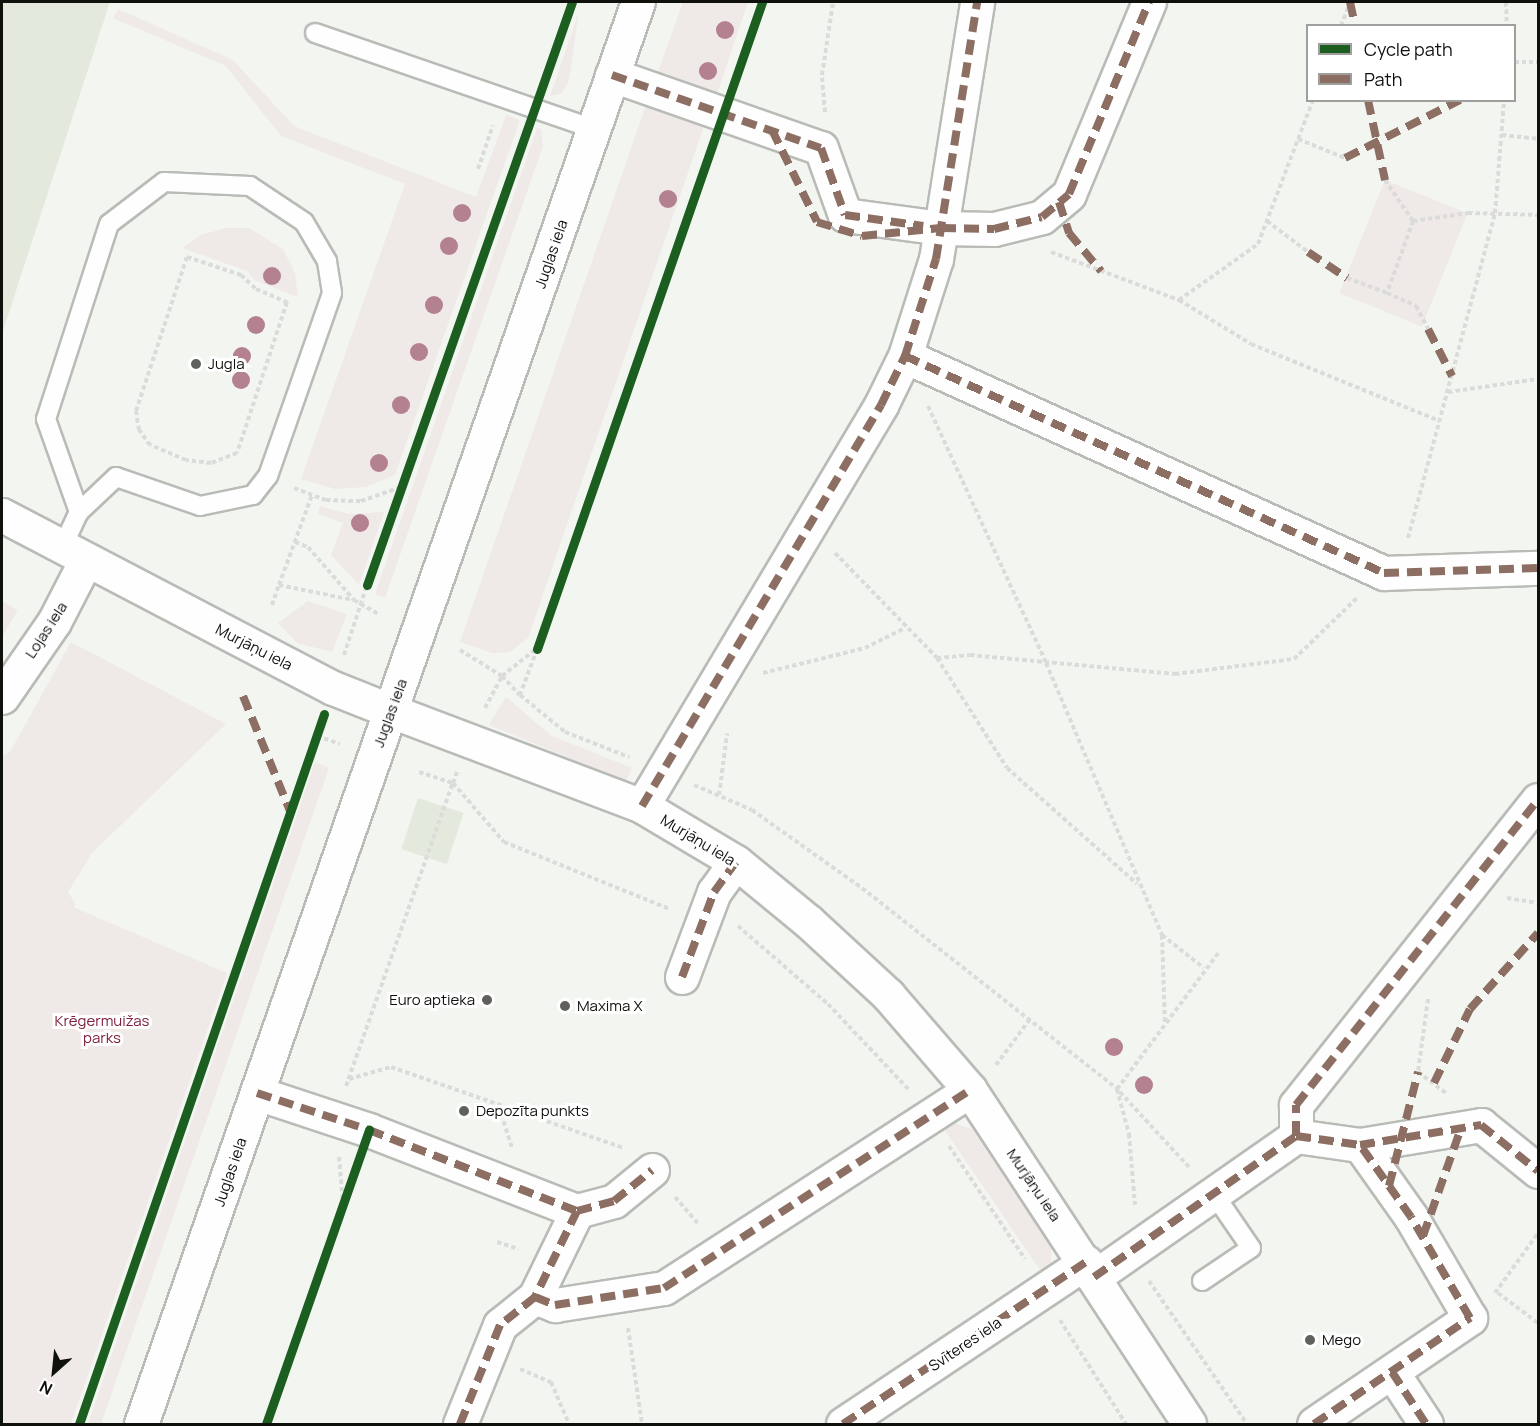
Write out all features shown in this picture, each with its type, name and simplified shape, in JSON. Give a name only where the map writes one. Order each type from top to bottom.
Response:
[{"type":"street","name":"Juglas iela","points":[[141,1425],[638,2]]},
{"type":"street","points":[[642,806],[882,405],[905,356],[941,228],[977,2]]},
{"type":"street","points":[[612,75],[821,148],[845,215],[941,228],[994,229],[1042,217],[1069,194],[1149,2]]},
{"type":"street","points":[[905,356],[1391,573],[1539,568]]},
{"type":"street","name":"Murjāņu iela","points":[[2,515],[333,688],[642,806],[736,862],[888,995],[970,1090],[1090,1270],[1189,1425]]},
{"type":"street","name":"Lojas iela","points":[[2,698],[54,622],[74,554]]},
{"type":"street","points":[[1539,800],[1296,1105],[1296,1136],[1360,1145],[1481,1125],[1539,1171]]},
{"type":"street","points":[[682,977],[714,891],[736,862]]},
{"type":"street","points":[[535,1297],[555,1305],[624,1292],[664,1288],[970,1090]]},
{"type":"street","points":[[257,1093],[335,1119],[577,1210],[614,1202],[651,1170]]},
{"type":"street","name":"Svīteres iela","points":[[843,1425],[1042,1292],[1090,1270],[1214,1194],[1296,1136]]},
{"type":"street","points":[[1314,1425],[1470,1318],[1411,1217],[1360,1145]]},
{"type":"street","points":[[460,1425],[500,1325],[535,1297],[577,1210]]},
{"type":"street","points":[[1392,1372],[1426,1425]]},
{"type":"lane","points":[[315,33],[594,129]]},
{"type":"lane","points":[[74,554],[79,512],[45,419],[109,224],[164,182],[250,186],[304,222],[327,261],[332,294],[268,476],[253,495],[200,506],[116,477],[79,512]]},
{"type":"lane","points":[[1202,1281],[1251,1248],[1214,1194]]},
{"type":"path","points":[[821,148],[826,123],[822,75],[833,2]]},
{"type":"path","points":[[1342,24],[1351,2]]},
{"type":"path","points":[[1506,2],[1507,24]]},
{"type":"path","points":[[1516,62],[1539,62]]},
{"type":"path","points":[[478,169],[502,98]]},
{"type":"path","points":[[1179,300],[1258,244],[1312,102]]},
{"type":"path","points":[[937,658],[970,655],[1175,674],[1294,659],[1391,573],[1440,421],[1495,213],[1504,102]]},
{"type":"path","points":[[1502,135],[1539,139]]},
{"type":"path","points":[[1298,139],[1345,158]]},
{"type":"path","points":[[1385,180],[1413,221]]},
{"type":"path","points":[[1413,221],[1495,213],[1539,215]]},
{"type":"path","points":[[1267,221],[1308,252]]},
{"type":"path","points":[[1387,293],[1413,221]]},
{"type":"path","points":[[1047,250],[1179,300],[1251,344],[1440,421]]},
{"type":"path","points":[[187,257],[241,275],[256,289],[287,302],[237,453],[212,463],[186,460],[150,445],[139,430],[136,411],[187,257]]},
{"type":"path","points":[[1347,278],[1416,306],[1428,329]]},
{"type":"path","points":[[905,356],[1046,663],[1162,935],[1165,1025]]},
{"type":"path","points":[[1448,392],[1539,379]]},
{"type":"path","points":[[398,498],[405,476]]},
{"type":"path","points":[[297,489],[326,500],[361,501],[401,487]]},
{"type":"path","points":[[272,605],[312,495]]},
{"type":"path","points":[[805,531],[845,561],[905,628],[937,658],[1007,768],[1140,886]]},
{"type":"path","points":[[295,542],[308,548],[354,600]]},
{"type":"path","points":[[342,660],[371,574]]},
{"type":"path","points":[[279,585],[362,602],[378,614]]},
{"type":"path","points":[[755,675],[865,648],[905,628]]},
{"type":"path","points":[[483,711],[502,676],[537,649],[541,638]]},
{"type":"path","points":[[460,650],[502,676],[520,695]]},
{"type":"path","points":[[719,796],[728,722]]},
{"type":"path","points":[[314,747],[321,725]]},
{"type":"path","points":[[317,736],[340,744]]},
{"type":"path","points":[[343,1204],[335,1119],[460,765]]},
{"type":"path","points":[[419,772],[453,783],[504,842],[667,908],[725,914],[828,1004],[915,1096],[1022,1254],[1042,1292],[1126,1425]]},
{"type":"path","points":[[1162,935],[1204,968]]},
{"type":"path","points":[[1214,1194],[1117,1089],[1204,968],[1219,952]]},
{"type":"path","points":[[1429,990],[1419,1072],[1481,1125]]},
{"type":"path","points":[[970,1090],[986,1079],[1030,1019]]},
{"type":"path","points":[[349,1080],[391,1067],[639,1153],[721,1251]]},
{"type":"path","points":[[339,1215],[351,1183]]},
{"type":"path","points":[[1470,1318],[1496,1291],[1539,1233]]},
{"type":"path","points":[[1496,1291],[1539,1323]]},
{"type":"path","points":[[624,1292],[640,1424]]},
{"type":"path","points":[[488,1355],[550,1382],[568,1425]]},
{"type":"shaded area","points":[[2,2],[110,2],[2,334]]},
{"type":"shaded area","points":[[418,798],[464,813],[447,864],[401,849]]},
{"type":"green space","points":[[683,2],[748,2],[716,97],[655,80]]},
{"type":"green space","points":[[118,9],[233,60],[294,126],[476,197],[506,115],[520,120],[395,475],[366,487],[335,489],[301,479],[405,184],[281,136],[226,66],[113,18]]},
{"type":"green space","points":[[579,11],[569,80],[561,94],[550,96]]},
{"type":"green space","points":[[646,105],[704,126],[528,638],[510,652],[492,653],[460,642]]},
{"type":"green space","points":[[537,128],[541,129],[543,146],[385,598],[375,594]]},
{"type":"green space","points":[[1385,180],[1468,213],[1422,326],[1339,293]]},
{"type":"green space","points":[[226,228],[249,228],[283,249],[295,273],[298,297],[254,280],[247,271],[182,248],[201,235]]},
{"type":"green space","points":[[320,506],[348,514],[384,512],[359,585],[331,555],[343,523],[318,514]]},
{"type":"green space","points":[[2,601],[18,610],[2,637]]},
{"type":"green space","points":[[308,601],[347,614],[332,652],[297,643],[278,623]]},
{"type":"green space","name":"Krēgermuižas parks","points":[[71,642],[226,724],[92,853],[68,892],[76,905],[73,907],[227,973],[71,1424],[2,1424],[2,757],[10,752]]},
{"type":"green space","points":[[506,697],[552,736],[632,768],[626,781],[489,725]]},
{"type":"green space","points":[[315,762],[329,768],[101,1424],[88,1424]]},
{"type":"green space","points":[[954,1123],[972,1129],[1051,1248],[1051,1264],[1042,1273],[942,1126]]},
{"type":"marked path","points":[[642,806],[881,405],[905,356],[936,259],[977,2]]},
{"type":"marked path","points":[[772,130],[817,222],[862,236],[941,228],[994,229],[1042,217],[1069,194],[1149,2]]},
{"type":"marked path","points":[[1350,2],[1355,24]]},
{"type":"marked path","points":[[612,75],[821,148],[845,215],[923,226]]},
{"type":"marked path","points":[[1368,102],[1385,180]]},
{"type":"marked path","points":[[1345,158],[1456,102]]},
{"type":"marked path","points":[[1059,202],[1069,233],[1101,271]]},
{"type":"marked path","points":[[1308,252],[1347,278]]},
{"type":"marked path","points":[[1428,329],[1452,376]]},
{"type":"marked path","points":[[905,356],[1384,573],[1538,568]]},
{"type":"marked path","points":[[243,696],[290,811]]},
{"type":"marked path","points":[[1094,1277],[1296,1136],[1296,1105],[1538,800]]},
{"type":"marked path","points":[[682,977],[714,892],[736,862]]},
{"type":"marked path","points":[[1434,1083],[1470,1009],[1538,933]]},
{"type":"marked path","points":[[1389,1186],[1418,1072]]},
{"type":"marked path","points":[[535,1297],[555,1305],[664,1288],[970,1090]]},
{"type":"marked path","points":[[257,1093],[369,1130],[577,1211],[535,1297],[500,1325],[460,1424]]},
{"type":"marked path","points":[[1296,1136],[1360,1145],[1481,1125],[1538,1171]]},
{"type":"marked path","points":[[1423,1236],[1461,1128]]},
{"type":"marked path","points":[[1314,1424],[1470,1318],[1411,1217],[1360,1145]]},
{"type":"marked path","points":[[577,1211],[614,1201],[652,1170]]},
{"type":"marked path","points":[[843,1424],[1086,1262]]},
{"type":"marked path","points":[[1392,1372],[1426,1424]]},
{"type":"cycle path","points":[[367,585],[572,2]]},
{"type":"cycle path","points":[[537,649],[762,2]]},
{"type":"cycle path","points":[[79,1424],[324,714]]},
{"type":"cycle path","points":[[266,1424],[369,1130]]},
{"type":"place","name":"Jugla","points":[[196,364]]},
{"type":"place","name":"Euro aptieka","points":[[487,1000]]},
{"type":"place","name":"Maxima X","points":[[565,1006]]},
{"type":"place","name":"Depozīta punkts","points":[[464,1111]]},
{"type":"place","name":"Mego","points":[[1310,1340]]}]
